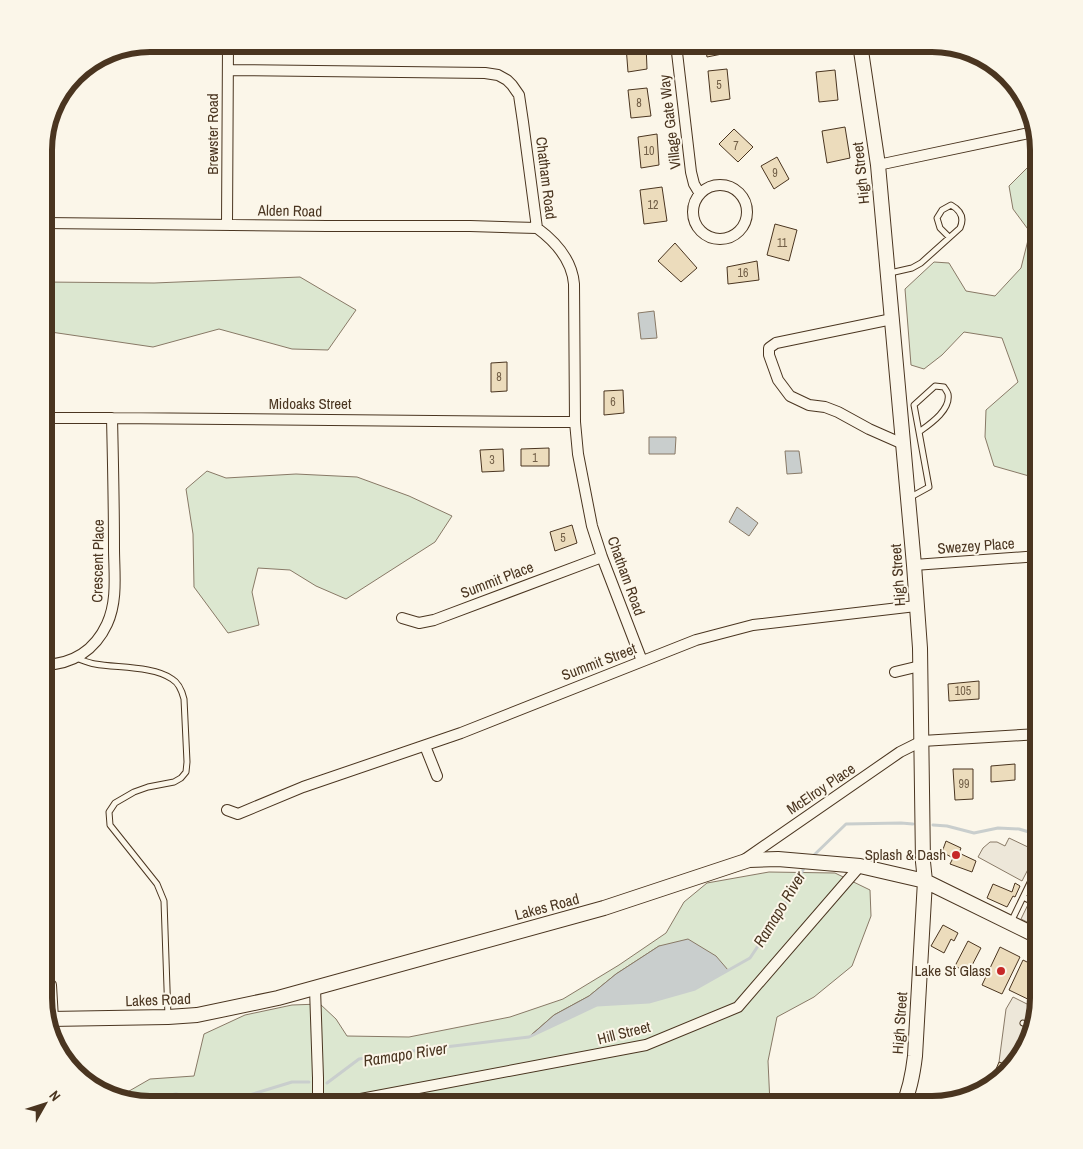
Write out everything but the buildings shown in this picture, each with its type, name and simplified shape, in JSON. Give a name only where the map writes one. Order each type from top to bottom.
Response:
[{"type":"street","name":"Brewster Road","points":[[227,225],[228,52]]},
{"type":"street","name":"Village Gate Way","points":[[677,53],[691,172],[694,184],[700,194]]},
{"type":"street","name":"High Street","points":[[861,53],[878,165],[914,566],[920,666],[923,862],[925,881],[915,1056],[906,1096]]},
{"type":"street","name":"Chatham Road","points":[[228,70],[485,73],[498,75],[512,85],[519,95],[536,228],[561,250],[573,273],[578,454],[592,526],[642,661]]},
{"type":"street","points":[[878,165],[1029,133]]},
{"type":"street","points":[[714,185],[731,187],[738,192],[744,199],[747,216],[739,231],[723,238],[714,238],[705,234],[695,220],[693,210],[700,194],[706,188],[714,185]]},
{"type":"street","name":"Alden Road","points":[[53,223],[536,228]]},
{"type":"street","points":[[892,319],[776,343],[769,348],[769,355],[778,380],[790,396],[809,405],[825,407],[838,412],[869,429],[903,444]]},
{"type":"street","name":"Midoaks Street","points":[[53,418],[576,422]]},
{"type":"street","name":"Crescent Place","points":[[52,664],[76,658],[90,648],[108,623],[114,594],[112,418]]},
{"type":"street","name":"Summit Place","points":[[402,618],[419,623],[434,620],[602,557]]},
{"type":"street","name":"Swezey Place","points":[[914,566],[1030,557]]},
{"type":"street","name":"Summit Street","points":[[227,810],[238,814],[303,787],[425,746],[696,640],[753,625],[916,606]]},
{"type":"street","points":[[895,672],[920,666]]},
{"type":"street","points":[[922,741],[1030,735]]},
{"type":"street","name":"McElroy Place","points":[[739,863],[900,752],[922,741]]},
{"type":"street","points":[[425,746],[437,776]]},
{"type":"street","name":"Lakes Road","points":[[55,1021],[197,1015],[278,998],[604,908],[748,860],[778,859],[860,866],[925,881],[1030,933]]},
{"type":"street","name":"Hill Street","points":[[377,1096],[646,1045],[738,1007],[860,866]]},
{"type":"street","points":[[315,988],[318,1096]]},
{"type":"lane","points":[[887,273],[912,268],[935,252],[960,228],[962,220],[960,212],[951,205],[942,210],[937,218],[940,228],[949,237]]},
{"type":"lane","points":[[908,499],[929,487],[914,405],[935,386],[944,387],[948,395],[944,411],[919,432]]},
{"type":"lane","points":[[76,658],[93,664],[151,670],[164,674],[174,679],[184,698],[186,772],[174,782],[134,792],[115,804],[109,812],[110,824],[157,884],[164,901],[168,1017]]},
{"type":"lane","points":[[1010,923],[1030,881]]},
{"type":"lane","points":[[1022,897],[1030,901]]},
{"type":"lane","points":[[1023,1023],[1027,1025]]},
{"type":"green space","points":[[1030,165],[1030,232],[1013,209],[1009,186]]},
{"type":"green space","points":[[1030,232],[1029,476],[994,466],[985,437],[986,410],[1018,382],[1002,338],[964,332],[942,355],[924,369],[911,365],[905,289],[934,262],[949,263],[966,291],[995,296],[1021,268]]},
{"type":"green space","points":[[300,277],[356,310],[328,350],[292,349],[219,329],[153,347],[53,332],[53,282],[154,283]]},
{"type":"green space","points":[[207,471],[226,478],[296,474],[357,477],[409,496],[452,516],[435,542],[346,599],[316,586],[290,570],[258,568],[252,592],[259,625],[228,633],[194,587],[193,534],[186,489]]},
{"type":"green space","points":[[769,872],[835,873],[870,890],[871,916],[852,966],[814,997],[777,1017],[768,1061],[770,1096],[144,1096],[125,1093],[150,1079],[194,1076],[204,1034],[245,1015],[292,1005],[320,1004],[336,1019],[347,1036],[409,1037],[510,1017],[563,999],[619,965],[666,933],[684,902],[707,883]],"holes":[[[659,946],[728,970],[695,989],[649,1002],[597,1005],[531,1035],[554,1015],[589,996],[616,974]]]},
{"type":"shaded area","points":[[654,311],[657,338],[641,339],[638,313]]},
{"type":"shaded area","points":[[649,437],[676,437],[675,454],[649,454]]},
{"type":"shaded area","points":[[785,451],[799,451],[802,473],[787,474]]},
{"type":"shaded area","points":[[737,507],[758,523],[749,536],[729,522]]},
{"type":"shaded area","points":[[1009,838],[1030,848],[1030,865],[1022,881],[978,857],[983,848],[990,842],[997,842],[1005,846]]},
{"type":"shaded area","points":[[1030,900],[1030,924],[1021,919]]},
{"type":"shaded area","points":[[688,939],[716,956],[728,970],[695,989],[649,1002],[597,1005],[529,1037],[554,1015],[589,996],[616,974],[659,946]]},
{"type":"shaded area","points":[[1013,997],[1030,1005],[1029,1018],[1020,1042],[1005,1064],[999,1062],[1006,1009]]},
{"type":"waterway","name":"Ramapo River","points":[[812,857],[846,824],[913,824]]},
{"type":"waterway","name":"Ramapo River","points":[[933,825],[947,826],[974,833],[998,828],[1019,829],[1030,832]]},
{"type":"waterway","name":"Ramapo River","points":[[327,1083],[359,1059],[529,1037],[597,1005],[649,1002],[695,989],[750,958],[782,910],[805,866]]},
{"type":"waterway","name":"Ramapo River","points":[[246,1096],[292,1082],[309,1082]]},
{"type":"waterway","name":"Ramapo River","points":[[164,1096],[176,1094],[186,1096]]},
{"type":"place","name":"Splash & Dash","points":[[956,855]]},
{"type":"place","name":"Lake St Glass","points":[[1001,971]]}]
